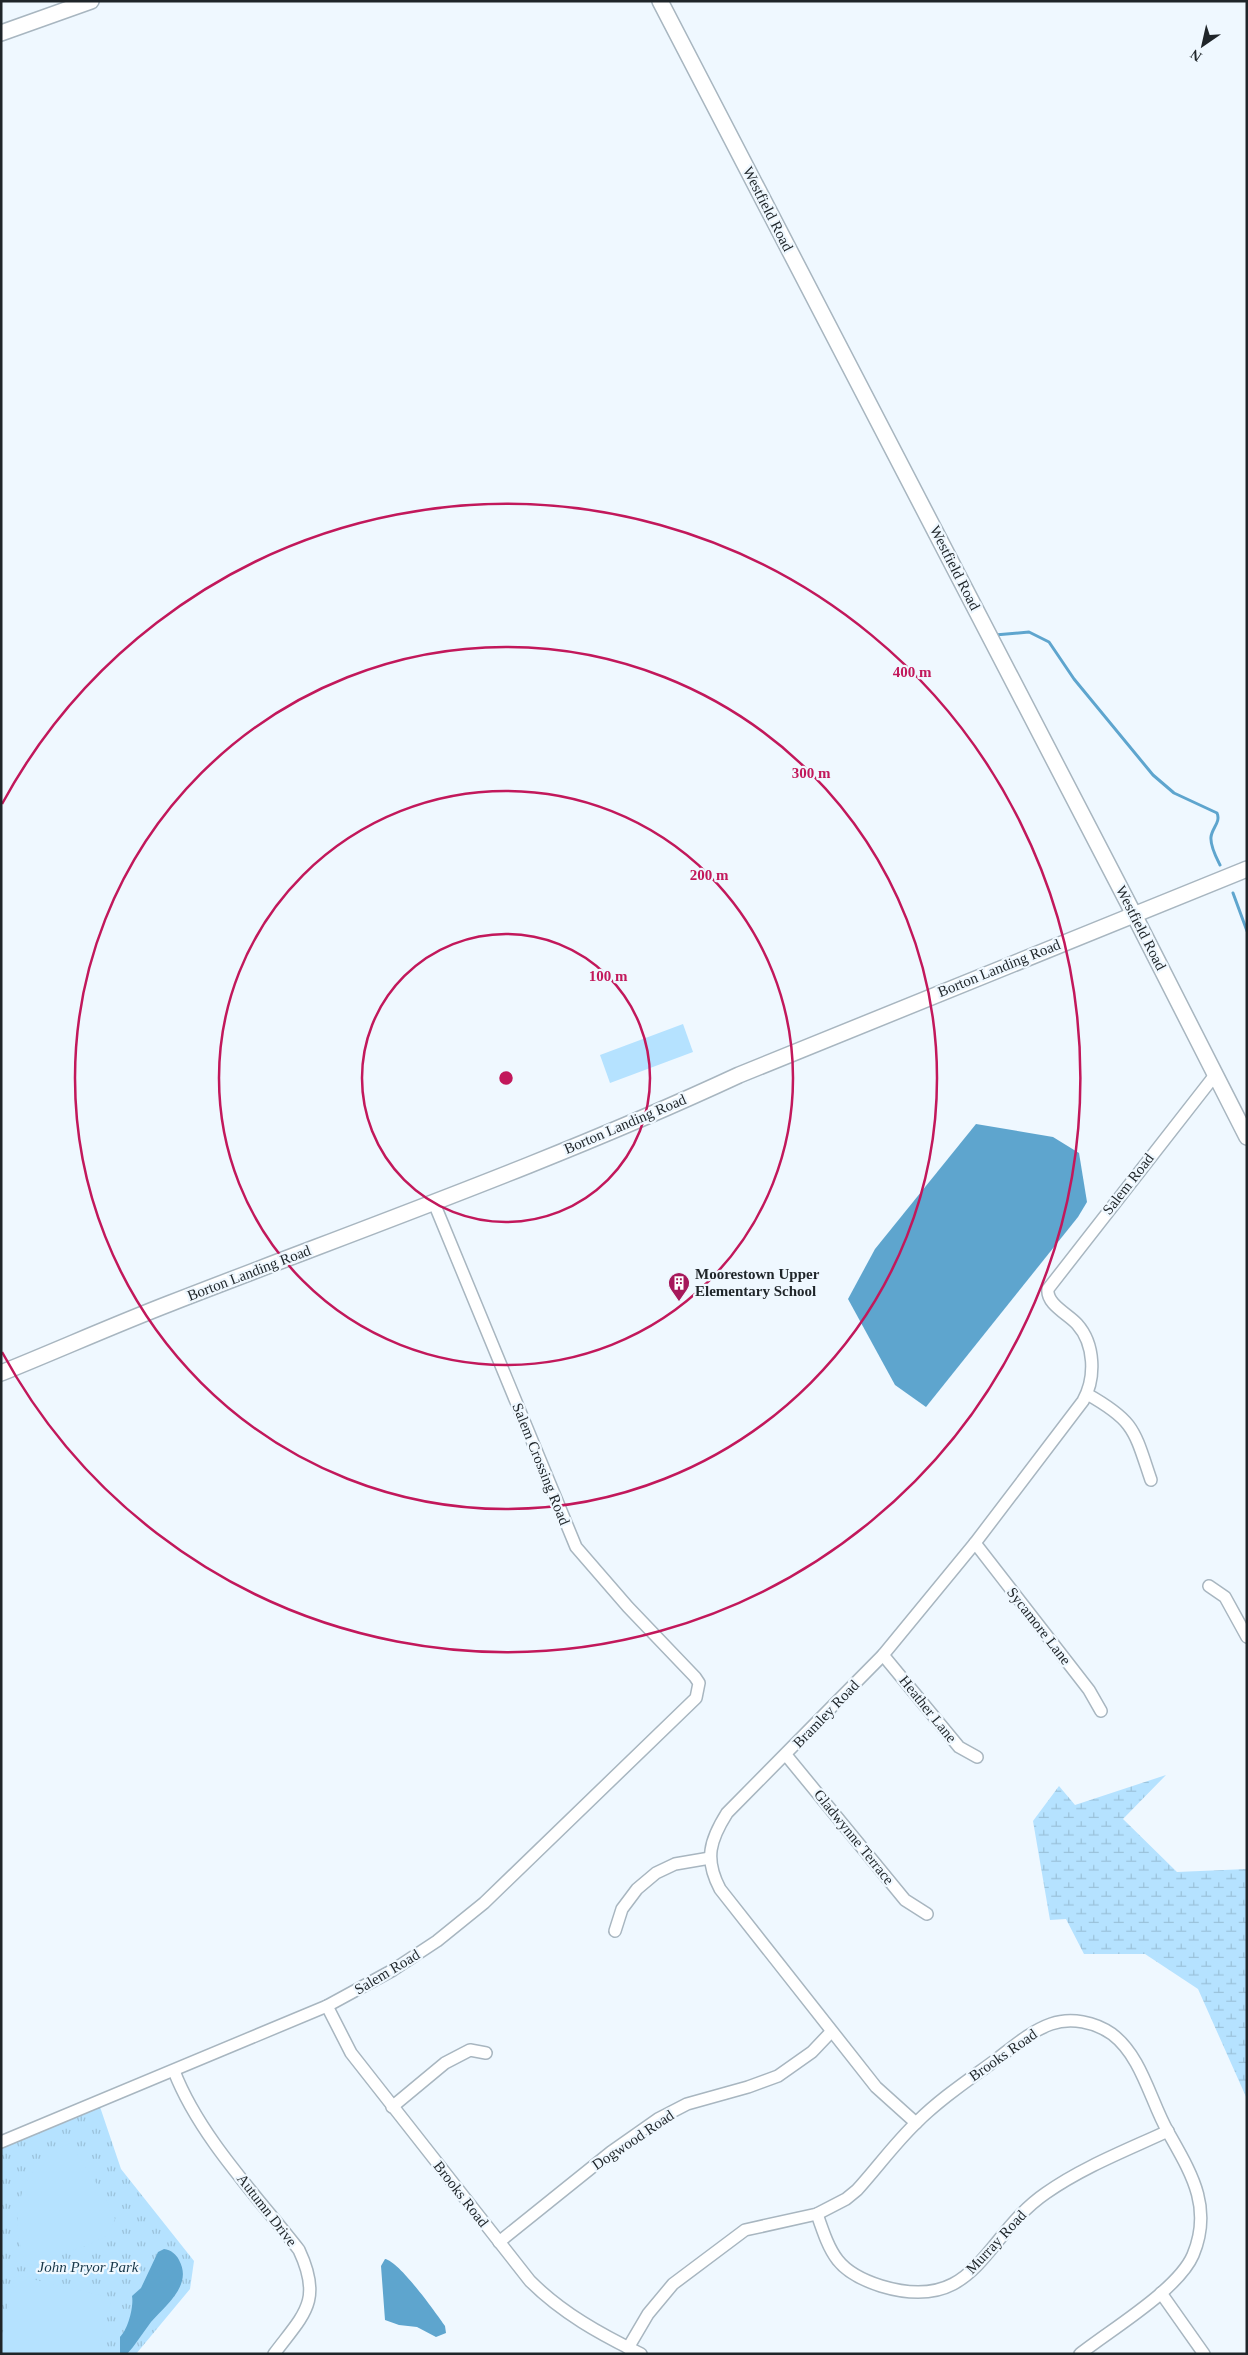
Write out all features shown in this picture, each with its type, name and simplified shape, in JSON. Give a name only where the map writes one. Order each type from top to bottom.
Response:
[{"type":"street","points":[[1,33],[91,1]]},
{"type":"street","name":"Westfield Road","points":[[660,1],[1134,913],[1247,1137]]},
{"type":"street","name":"Borton Landing Road","points":[[1,1373],[169,1304],[434,1203],[672,1105],[739,1074],[1247,869]]},
{"type":"street","name":"Salem Road","points":[[1048,1296],[1050,1285],[1215,1075]]},
{"type":"street","name":"Salem Crossing Road","points":[[434,1203],[576,1548],[628,1607],[695,1677],[699,1683],[699,1692]]},
{"type":"street","name":"Bramley Road","points":[[916,2123],[876,2087],[831,2032],[720,1889],[714,1878],[710,1858],[714,1834],[727,1813],[883,1655],[975,1543],[1087,1394],[1092,1368],[1087,1341],[1078,1325],[1053,1303],[1048,1296]]},
{"type":"street","points":[[1087,1394],[1117,1412],[1131,1427],[1151,1480]]},
{"type":"street","name":"Sycamore Lane","points":[[975,1543],[1089,1690],[1101,1711]]},
{"type":"street","points":[[1209,1586],[1225,1597],[1247,1637]]},
{"type":"street","name":"Heather Lane","points":[[883,1655],[959,1747],[977,1757]]},
{"type":"street","name":"Salem Road","points":[[1,2142],[327,2006],[393,1970],[461,1923],[532,1858],[685,1711],[699,1692]]},
{"type":"street","name":"Gladwynne Terrace","points":[[786,1755],[905,1900],[927,1914]]},
{"type":"street","points":[[615,1931],[622,1908],[637,1889],[656,1873],[674,1864],[710,1858]]},
{"type":"street","name":"Brooks Road","points":[[327,2006],[351,2053],[530,2281],[549,2300],[595,2331],[641,2354]]},
{"type":"street","name":"Brooks Road","points":[[628,2348],[648,2314],[673,2284],[745,2230],[817,2214],[846,2199],[857,2190],[916,2123],[942,2100],[1030,2034],[1049,2024],[1078,2021],[1087,2022],[1105,2030],[1128,2052],[1146,2083],[1198,2192],[1202,2218],[1201,2230],[1192,2257],[1175,2280],[1080,2354]]},
{"type":"street","name":"Dogwood Road","points":[[499,2242],[611,2152],[658,2119],[687,2104],[748,2087],[778,2076],[812,2052],[831,2032]]},
{"type":"street","points":[[392,2107],[445,2063],[470,2050],[486,2053]]},
{"type":"street","name":"Autumn Drive","points":[[174,2071],[190,2106],[206,2132],[299,2250],[309,2271],[311,2294],[303,2316],[274,2354]]},
{"type":"street","name":"Murray Road","points":[[817,2214],[825,2239],[837,2260],[848,2272],[862,2280],[894,2290],[930,2293],[946,2288],[972,2270],[1023,2212],[1046,2193],[1099,2163],[1168,2131]]},
{"type":"street","points":[[1160,2293],[1204,2354]]},
{"type":"green space","points":[[683,1024],[693,1052],[610,1083],[600,1055]]},
{"type":"green space","points":[[1166,1775],[1123,1819],[1177,1872],[1247,1869],[1247,2099],[1198,1989],[1145,1954],[1084,1954],[1066,1919],[1050,1920],[1033,1821],[1059,1786],[1075,1805]]},
{"type":"green space","name":"John Pryor Park","points":[[98,2101],[121,2169],[194,2261],[190,2289],[136,2354],[1,2354],[1,2140]]},
{"type":"green space","points":[[70,2143],[104,2195],[115,2219],[109,2235],[85,2246],[27,2266],[21,2248],[18,2229],[18,2211],[22,2194],[28,2179],[39,2165],[53,2153]]},
{"type":"green space","points":[[15,2275],[112,2298],[97,2354],[1,2354],[1,2341]]},
{"type":"shaded area","points":[[976,1124],[1053,1137],[1079,1153],[1087,1202],[1078,1217],[926,1407],[895,1385],[848,1299],[875,1249]]},
{"type":"shaded area","points":[[164,2249],[169,2250],[179,2260],[183,2278],[180,2286],[170,2302],[151,2322],[127,2354],[120,2354],[120,2337],[126,2329],[130,2318],[132,2296],[141,2288],[158,2252]]},
{"type":"shaded area","points":[[385,2259],[399,2268],[417,2288],[445,2326],[446,2333],[436,2337],[417,2327],[399,2325],[385,2320],[381,2266]]},
{"type":"waterway","points":[[995,635],[1029,632],[1049,642],[1074,679],[1153,775],[1174,793],[1217,813],[1218,819],[1212,834],[1211,844],[1220,865]]},
{"type":"waterway","points":[[1233,893],[1247,931]]},
{"type":"place","name":"Moorestown Upper Elementary School","points":[[679,1302]]}]
